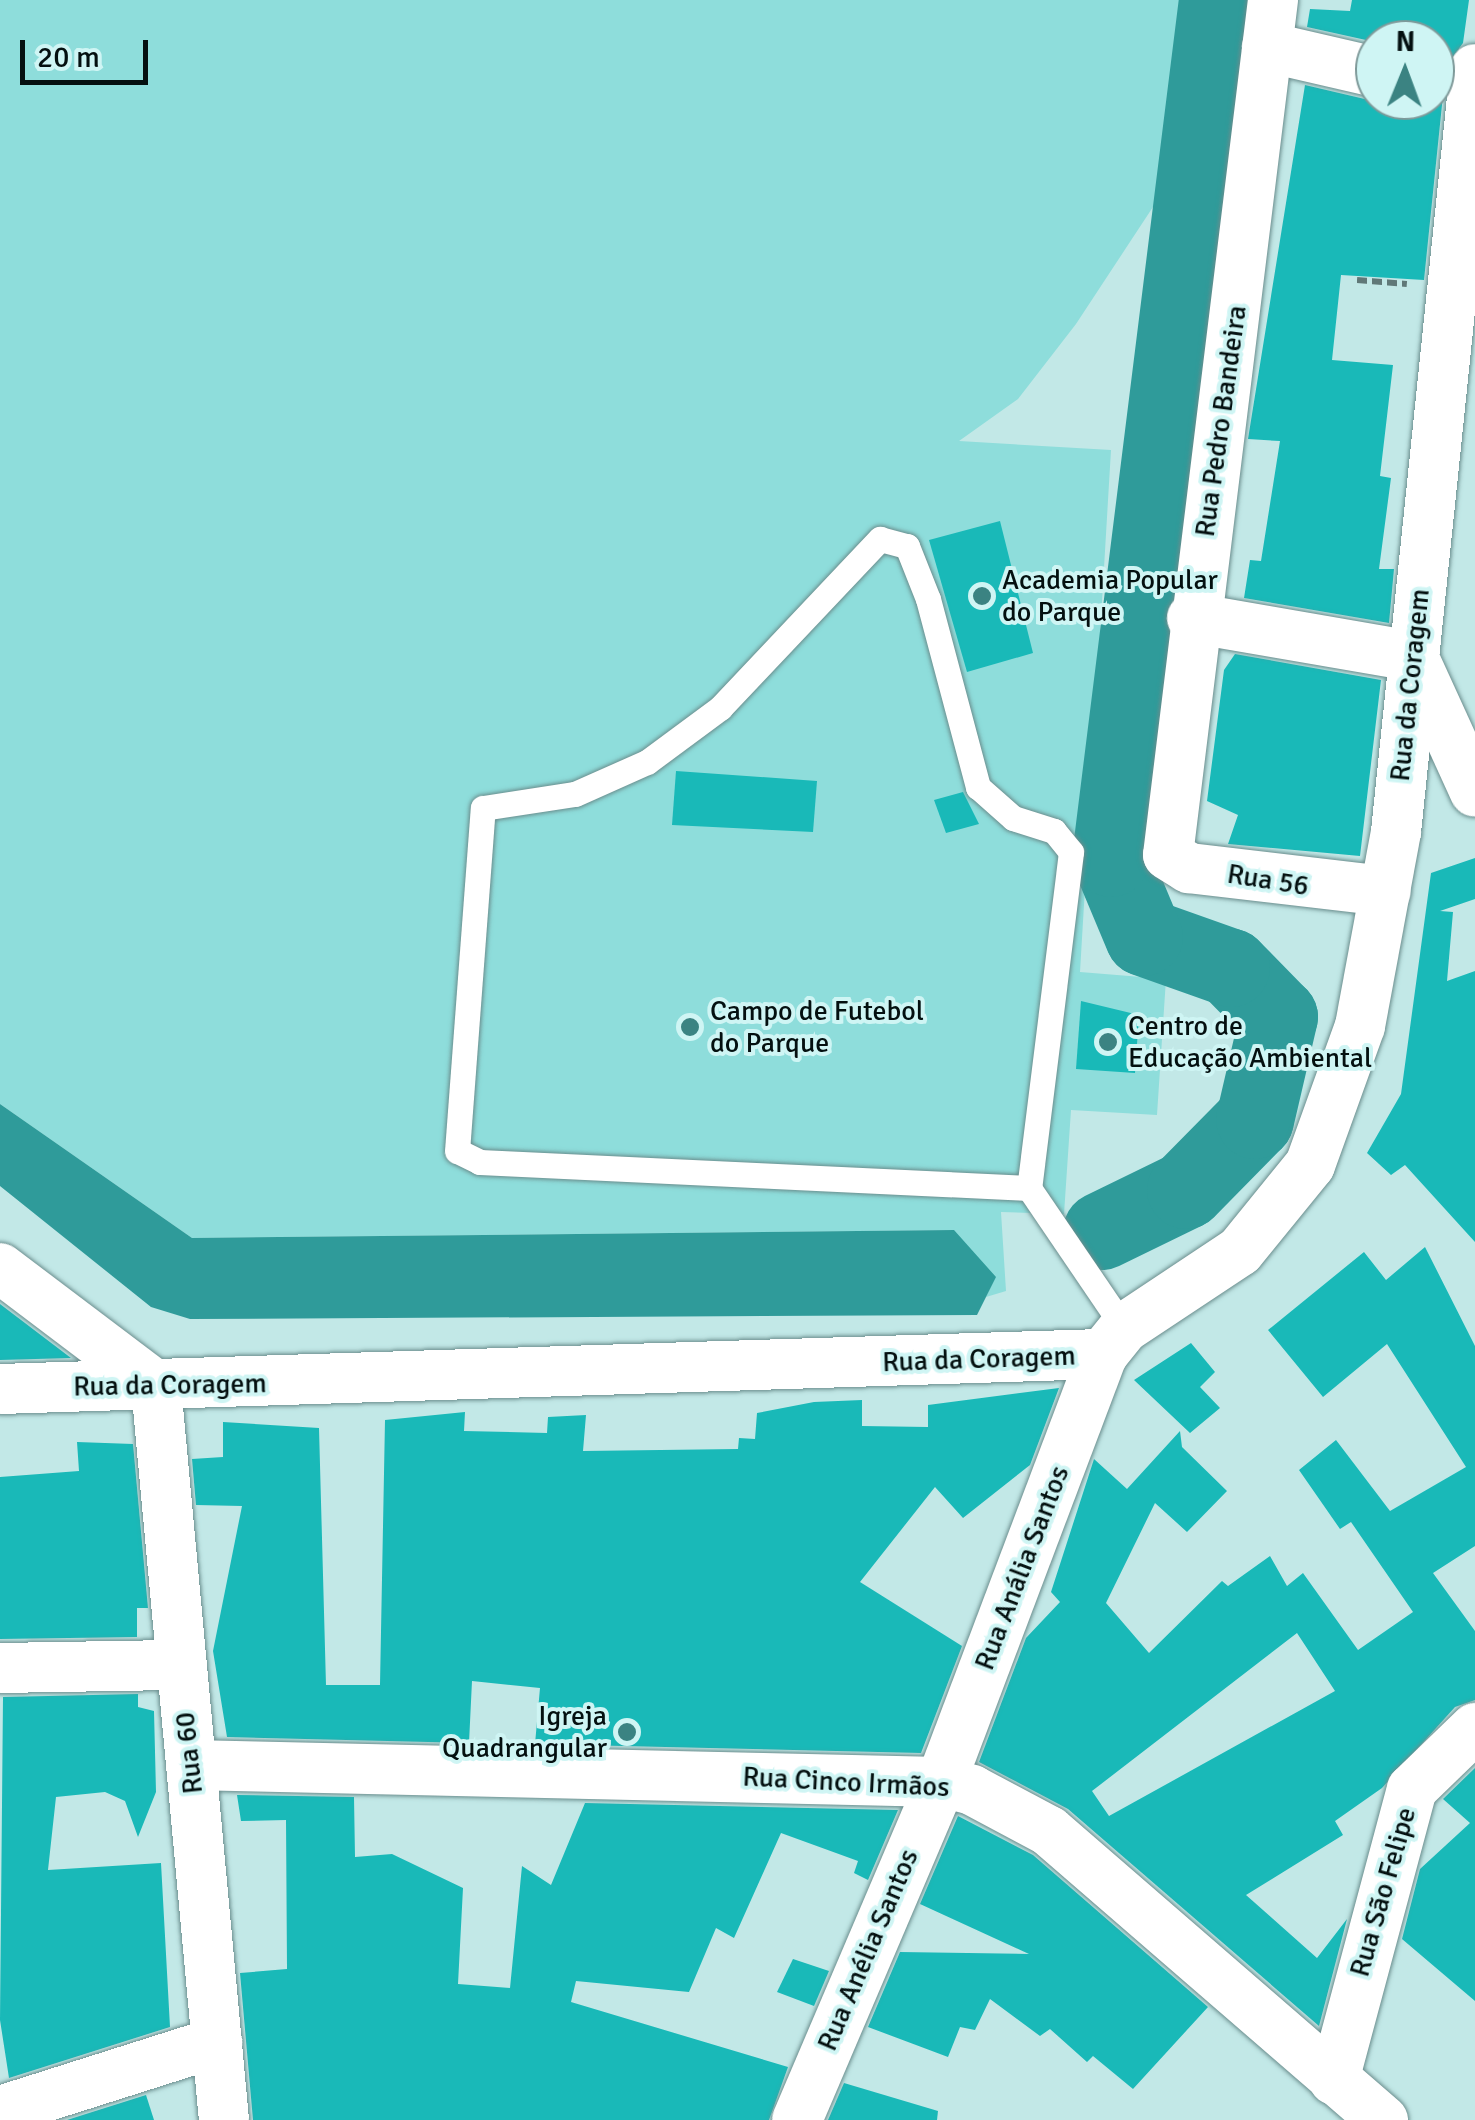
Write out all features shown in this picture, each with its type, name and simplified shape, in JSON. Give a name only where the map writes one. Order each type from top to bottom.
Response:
[{"type":"street","points":[[1270,24],[1355,63]]},
{"type":"street","name":"Rua Pedro Bandeira","points":[[1168,842],[1192,618],[1270,24]]},
{"type":"street","name":"Rua da Coragem","points":[[0,1389],[156,1386],[1114,1341],[1240,1251],[1310,1166],[1360,1026],[1386,891],[1413,656],[1464,85]]},
{"type":"street","points":[[1192,618],[1413,656],[1475,792]]},
{"type":"street","points":[[1398,801],[1421,792],[1475,813]]},
{"type":"street","name":"Rua 56","points":[[1168,842],[1168,854],[1189,868],[1386,891]]},
{"type":"street","points":[[0,1268],[156,1386]]},
{"type":"street","name":"Rua Anália Santos","points":[[941,1782],[1114,1341]]},
{"type":"street","name":"Rua 60","points":[[156,1386],[224,2120]]},
{"type":"street","points":[[0,1668],[180,1664]]},
{"type":"street","name":"Rua São Felipe","points":[[1334,2080],[1412,1789],[1475,1728]]},
{"type":"street","name":"Rua Cinco Irmãos","points":[[191,1765],[941,1782],[1049,1831],[1383,2120]]},
{"type":"street","name":"Rua Anélia Santos","points":[[797,2120],[941,1782]]},
{"type":"street","points":[[0,2111],[217,2042]]},
{"type":"lane","points":[[1029,1188],[480,1162],[457,1151],[483,808],[575,794],[647,762],[720,708],[880,539],[907,546],[928,599],[978,786],[1013,818],[1054,831],[1071,852],[1029,1188],[1114,1341]]},
{"type":"shaded area","points":[[0,0],[1240,0],[1224,99],[1076,324],[1018,399],[959,441],[1111,450],[1080,972],[1166,979],[1157,1115],[1071,1110],[1064,1214],[1001,1212],[1006,1291],[986,1297],[995,1277],[953,1230],[192,1238],[0,1104]]},
{"type":"shaded area","points":[[0,1104],[192,1238],[954,1230],[996,1277],[977,1315],[190,1319],[151,1307],[0,1186]]},
{"type":"building","points":[[1352,0],[1469,0],[1463,43],[1455,54],[1455,20],[1355,20],[1355,38],[1307,27],[1310,9],[1350,11]]},
{"type":"building","points":[[1305,85],[1355,97],[1355,120],[1440,120],[1424,280],[1341,275],[1332,360],[1393,365],[1380,476],[1391,478],[1379,569],[1394,569],[1389,623],[1244,598],[1250,560],[1261,561],[1280,441],[1248,439]]},
{"type":"building","name":"Academia Popular do Parque","points":[[1000,521],[1033,653],[967,672],[929,540]]},
{"type":"building","points":[[1235,654],[1381,680],[1360,856],[1228,844],[1238,815],[1207,801],[1224,670]]},
{"type":"building","points":[[676,771],[817,781],[813,832],[672,825]]},
{"type":"building","points":[[963,792],[979,824],[946,833],[934,800]]},
{"type":"building","points":[[1475,858],[1475,899],[1440,911],[1453,912],[1447,981],[1475,971],[1475,1242],[1405,1165],[1391,1175],[1367,1153],[1401,1094],[1431,873]]},
{"type":"building","name":"Centro de Educação Ambiental","points":[[1081,1001],[1139,1015],[1135,1073],[1076,1069]]},
{"type":"building","points":[[1425,1247],[1475,1346],[1475,1546],[1433,1573],[1475,1631],[1475,1700],[1455,1707],[1382,1788],[1335,1821],[1343,1835],[1246,1895],[1317,1958],[1347,1919],[1319,2026],[1068,1809],[979,1762],[1026,1638],[1060,1602],[1051,1592],[1094,1459],[1127,1489],[1180,1431],[1182,1447],[1227,1491],[1187,1532],[1155,1503],[1106,1603],[1149,1653],[1222,1581],[1228,1586],[1270,1556],[1287,1586],[1303,1573],[1358,1650],[1413,1612],[1351,1522],[1340,1529],[1299,1470],[1336,1440],[1390,1511],[1466,1467],[1387,1344],[1323,1397],[1268,1330],[1364,1252],[1386,1280]],"holes":[[[1297,1633],[1335,1691],[1109,1816],[1092,1791]]]},
{"type":"building","points":[[0,1304],[71,1358],[0,1360]]},
{"type":"building","points":[[1191,1343],[1215,1372],[1200,1387],[1220,1408],[1190,1433],[1134,1380]]},
{"type":"building","points":[[1059,1388],[1030,1465],[963,1518],[935,1487],[860,1582],[962,1646],[921,1753],[535,1744],[540,1688],[472,1681],[469,1743],[227,1737],[213,1651],[242,1506],[196,1505],[192,1459],[223,1457],[223,1422],[319,1428],[326,1685],[380,1685],[385,1420],[465,1412],[464,1431],[547,1433],[548,1417],[586,1415],[583,1451],[738,1449],[739,1438],[755,1439],[757,1413],[814,1402],[862,1400],[862,1426],[928,1427],[928,1405]]},
{"type":"building","points":[[77,1442],[133,1444],[148,1608],[137,1608],[137,1637],[0,1639],[0,1477],[79,1471]]},
{"type":"building","points":[[138,1694],[138,1707],[154,1711],[156,1792],[138,1837],[125,1801],[105,1792],[56,1797],[48,1870],[161,1863],[170,2027],[9,2078],[0,2020],[3,1697]]},
{"type":"building","points":[[1475,1768],[1475,2001],[1402,1939],[1420,1869],[1470,1823],[1443,1799]]},
{"type":"building","points":[[237,1795],[354,1797],[355,1857],[392,1854],[463,1888],[458,1984],[510,1988],[522,1866],[551,1885],[585,1803],[898,1810],[868,1880],[854,1873],[858,1861],[781,1833],[734,1938],[716,1928],[689,1992],[576,1981],[571,2002],[788,2067],[769,2120],[253,2120],[240,1973],[287,1969],[286,1820],[241,1821]]},
{"type":"building","points":[[958,1816],[1033,1855],[1208,2007],[1133,2089],[1093,2056],[1087,2062],[1050,2029],[1040,2036],[990,1999],[975,2030],[960,2027],[948,2057],[868,2027],[900,1952],[1029,1954],[920,1904]]},
{"type":"building","points":[[793,1959],[829,1971],[814,2006],[777,1992]]},
{"type":"building","points":[[844,2083],[938,2111],[937,2120],[828,2120]]},
{"type":"building","points":[[146,2095],[154,2120],[67,2120]]},
{"type":"waterway","points":[[1102,1231],[1186,1190],[1255,1120],[1279,1017],[1231,968],[1144,937],[1111,858],[1218,0]]},
{"type":"place","name":"Academia Popular do Parque","points":[[982,596]]},
{"type":"place","name":"Campo de Futebol do Parque","points":[[690,1027]]},
{"type":"place","name":"Centro de Educação Ambiental","points":[[1108,1042]]},
{"type":"place","name":"Igreja Quadrangular","points":[[627,1732]]}]
